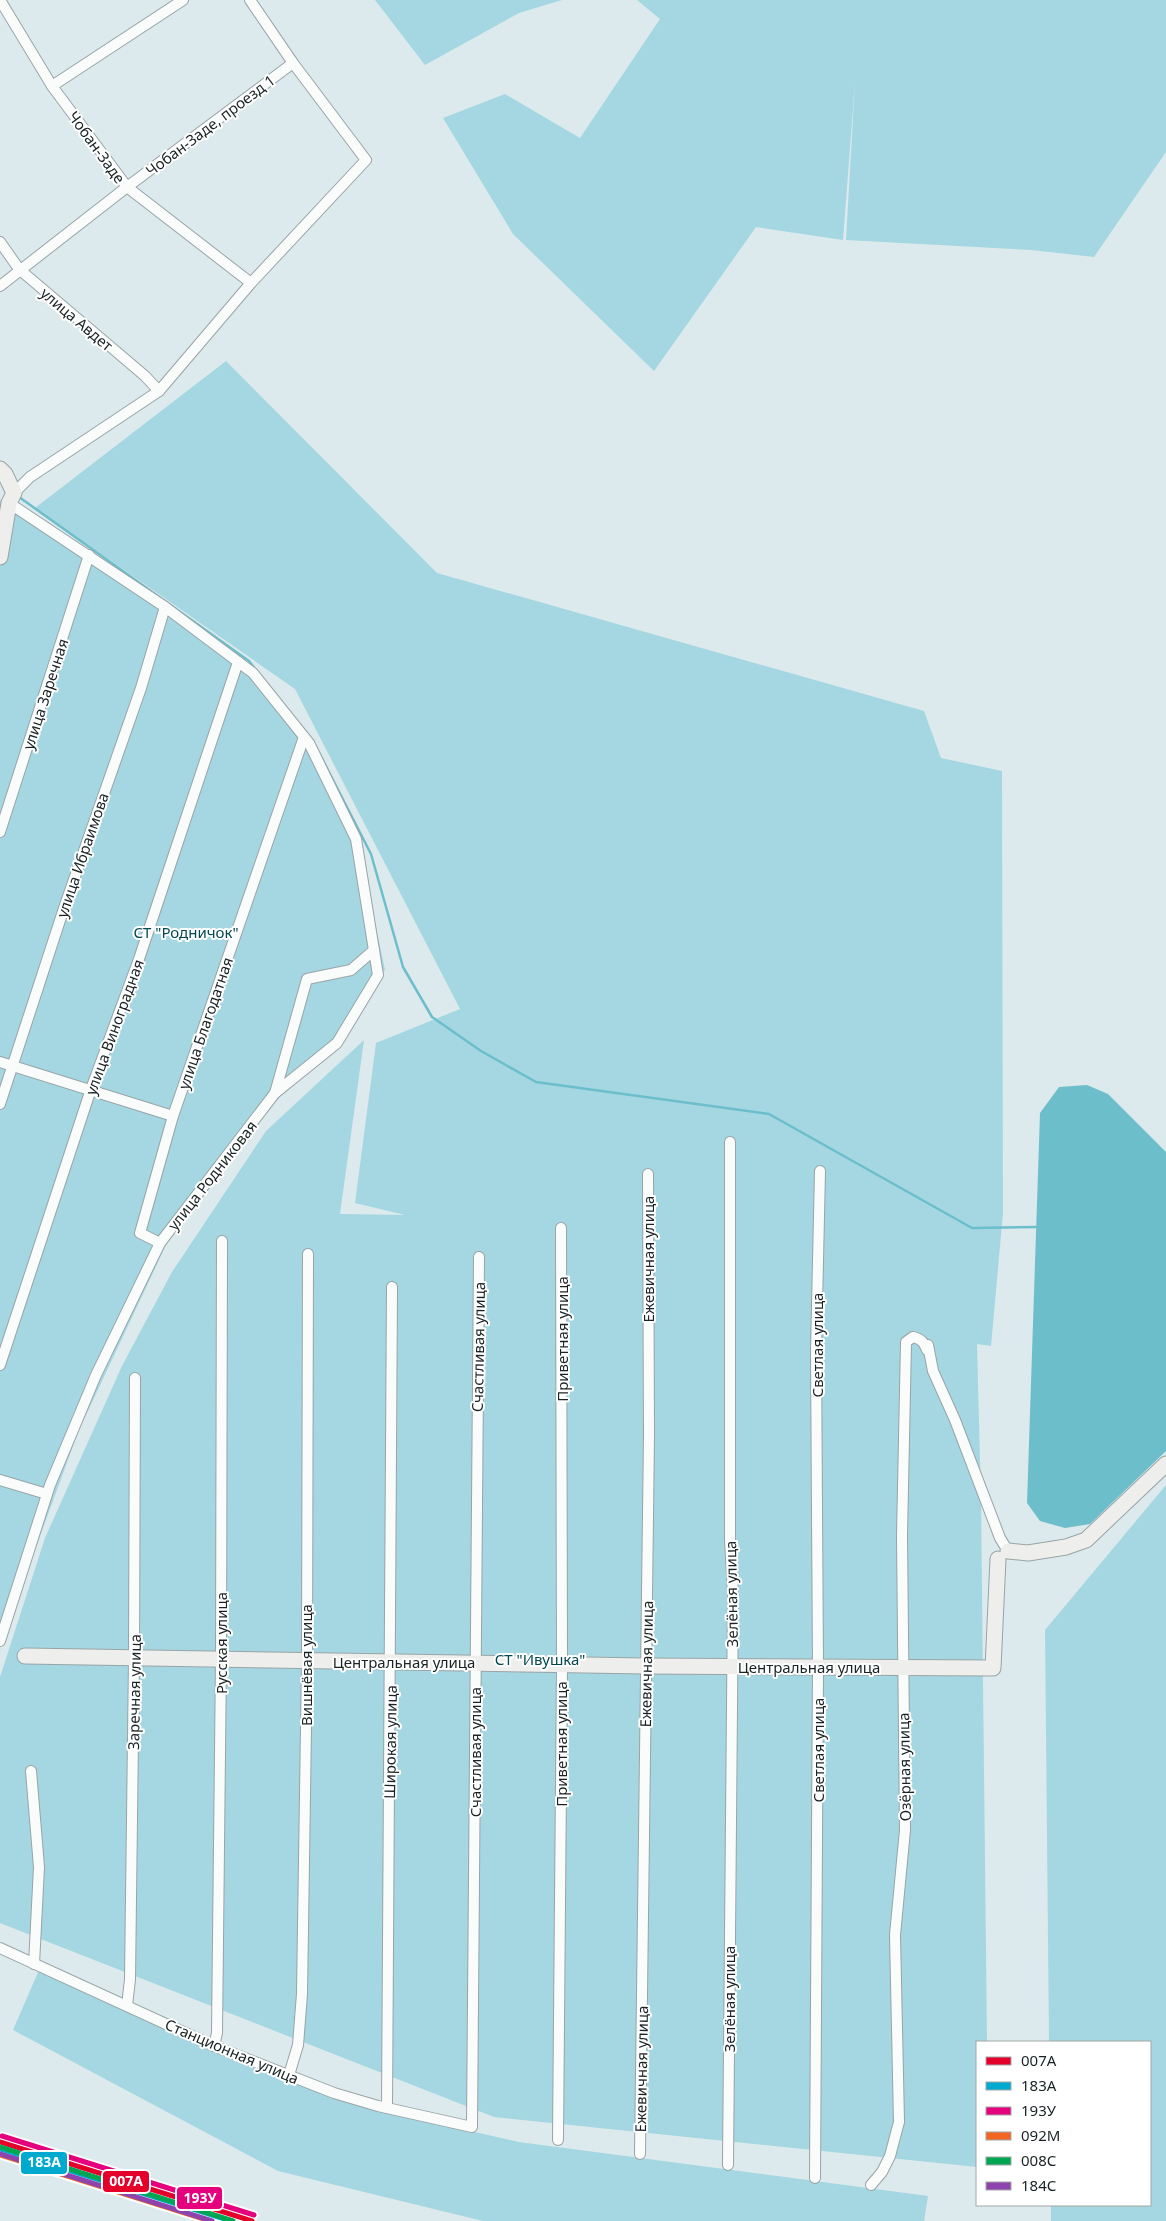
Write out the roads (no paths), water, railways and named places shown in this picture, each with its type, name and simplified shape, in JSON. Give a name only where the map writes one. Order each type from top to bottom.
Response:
[{"type":"street","name":"Чобан-Заде","points":[[0,0],[52,86],[127,187],[251,283]]},
{"type":"street","points":[[52,86],[183,0]]},
{"type":"street","points":[[12,498],[30,477],[160,391],[251,283],[366,160],[250,0]]},
{"type":"street","name":"Чобан-Заде, проезд 1","points":[[0,286],[19,269],[127,187],[294,63]]},
{"type":"street","name":"улица Авдет","points":[[0,242],[19,269],[145,376],[160,391]]},
{"type":"street","points":[[0,469],[5,474],[12,498],[0,557]]},
{"type":"street","name":"улица Родниковая","points":[[0,1641],[47,1494],[96,1375],[160,1243],[276,1093],[337,1043],[378,975],[356,839],[304,737],[253,672],[166,607],[89,555],[12,498]]},
{"type":"street","name":"улица Заречная","points":[[0,832],[89,555]]},
{"type":"street","name":"улица Ибраимова","points":[[0,1104],[64,908],[141,688],[166,607]]},
{"type":"street","name":"улица Виноградная","points":[[0,1365],[91,1089],[139,959],[238,662]]},
{"type":"street","name":"улица Благодатная","points":[[160,1243],[140,1232],[173,1116],[304,737]]},
{"type":"street","points":[[276,1093],[307,978],[351,970],[374,950]]},
{"type":"street","points":[[0,1062],[173,1116]]},
{"type":"street","name":"Зелёная улица","points":[[728,2165],[732,1667],[730,1142]]},
{"type":"street","name":"Светлая улица","points":[[815,2178],[818,1667],[816,1351],[820,1171]]},
{"type":"street","name":"Ежевичная улица","points":[[640,2154],[648,1435],[648,1174]]},
{"type":"street","name":"Приветная улица","points":[[558,2140],[562,1664],[561,1228]]},
{"type":"street","name":"Русская улица","points":[[214,2046],[217,2033],[221,1659],[222,1241]]},
{"type":"street","name":"Вишнёвая улица","points":[[289,2075],[298,2045],[302,1994],[308,1254]]},
{"type":"street","name":"Счастливая улица","points":[[472,2126],[479,1257]]},
{"type":"street","name":"Широкая улица","points":[[387,2108],[392,1287]]},
{"type":"street","name":"Озёрная улица","points":[[871,2185],[882,2172],[890,2156],[899,2122],[895,1935],[905,1830],[902,1536],[906,1342],[913,1337],[918,1338],[923,1342],[927,1350]]},
{"type":"street","points":[[928,1339],[927,1350],[933,1371],[955,1420],[1003,1555],[1066,1546],[1086,1540],[1166,1464]]},
{"type":"street","name":"Заречная улица","points":[[127,2006],[130,1979],[135,1378]]},
{"type":"street","points":[[0,1480],[47,1494]]},
{"type":"street","name":"Центральная улица","points":[[25,1656],[391,1663],[993,1668],[996,1584],[1003,1555]]},
{"type":"street","points":[[31,1770],[39,1868],[34,1964]]},
{"type":"street","name":"Станционная улица","points":[[0,1948],[214,2046],[334,2093],[387,2108],[472,2126]]},
{"type":"waterway","points":[[19,497],[249,661],[256,670]]},
{"type":"waterway","points":[[315,745],[371,854],[403,967],[432,1017],[481,1051],[536,1082],[769,1114],[972,1228],[1038,1227]]},
{"type":"park label","name":"СТ \"Родничок\"","points":[[186,932]]},
{"type":"park label","name":"СТ \"Ивушка\"","points":[[540,1659]]}]
